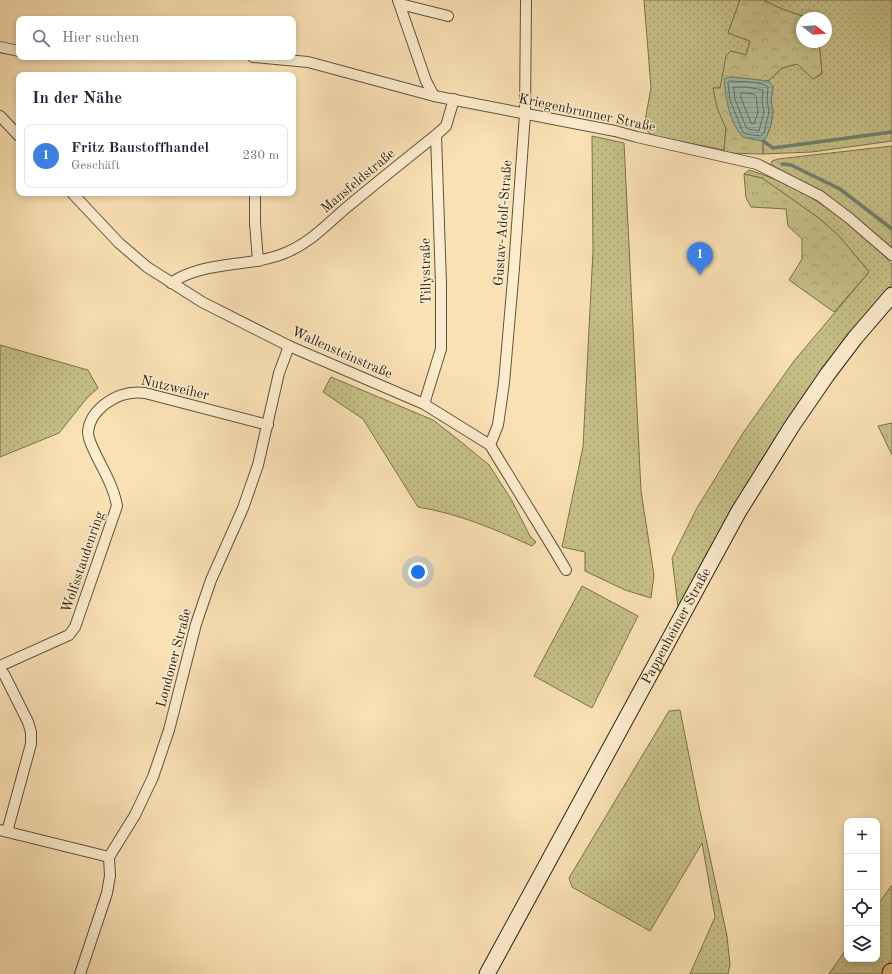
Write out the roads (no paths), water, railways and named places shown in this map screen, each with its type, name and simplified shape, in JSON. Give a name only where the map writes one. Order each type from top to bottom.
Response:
[{"type":"street","name":"Gustav-Adolf-Straße","points":[[490,445],[498,425],[504,383],[514,268],[525,114],[526,1]]},
{"type":"street","points":[[399,2],[448,16]]},
{"type":"street","points":[[399,2],[426,81],[434,96]]},
{"type":"street","points":[[0,48],[16,51]]},
{"type":"street","name":"Kriegenbrunner Straße","points":[[286,60],[308,62],[434,96],[615,131],[757,164],[820,196],[892,254]]},
{"type":"street","name":"Mansfeldstraße","points":[[171,283],[179,278],[200,270],[258,261],[285,253],[314,237],[356,200],[446,126],[454,99]]},
{"type":"street","points":[[0,116],[16,133]]},
{"type":"street","name":"Tillystraße","points":[[424,404],[441,349],[441,276],[436,135]]},
{"type":"street","name":"Wallensteinstraße","points":[[75,196],[119,243],[147,267],[202,302],[289,346],[424,404],[490,445],[566,570]]},
{"type":"street","points":[[255,196],[255,223],[258,261]]},
{"type":"street","name":"Pappenheimer Straße","points":[[487,974],[740,511],[792,426],[827,375],[855,338],[892,294]]},
{"type":"street","name":"Londoner Straße","points":[[109,857],[135,815],[154,777],[169,730],[196,624],[211,580],[243,508],[258,465],[279,373],[289,346]]},
{"type":"street","name":"Nutzweiher","points":[[89,426],[94,414],[109,401],[122,395],[138,392],[268,425]]},
{"type":"street","name":"Wolfsstaudenring","points":[[0,666],[68,635],[76,627],[117,506],[115,495],[90,441],[89,426]]},
{"type":"street","points":[[0,671],[4,674],[28,722],[31,732],[31,744],[3,831],[109,857],[110,876],[107,893],[80,974]]},
{"type":"water","points":[[730,77],[768,81],[773,86],[771,101],[773,112],[771,124],[767,136],[763,141],[743,137],[734,124],[727,102],[724,79]]},
{"type":"waterway","points":[[763,141],[773,148],[892,132]]},
{"type":"waterway","points":[[782,164],[791,165],[840,189],[892,229]]},
{"type":"place","name":"Fritz Baustoffhandel","points":[[700,275]]}]
